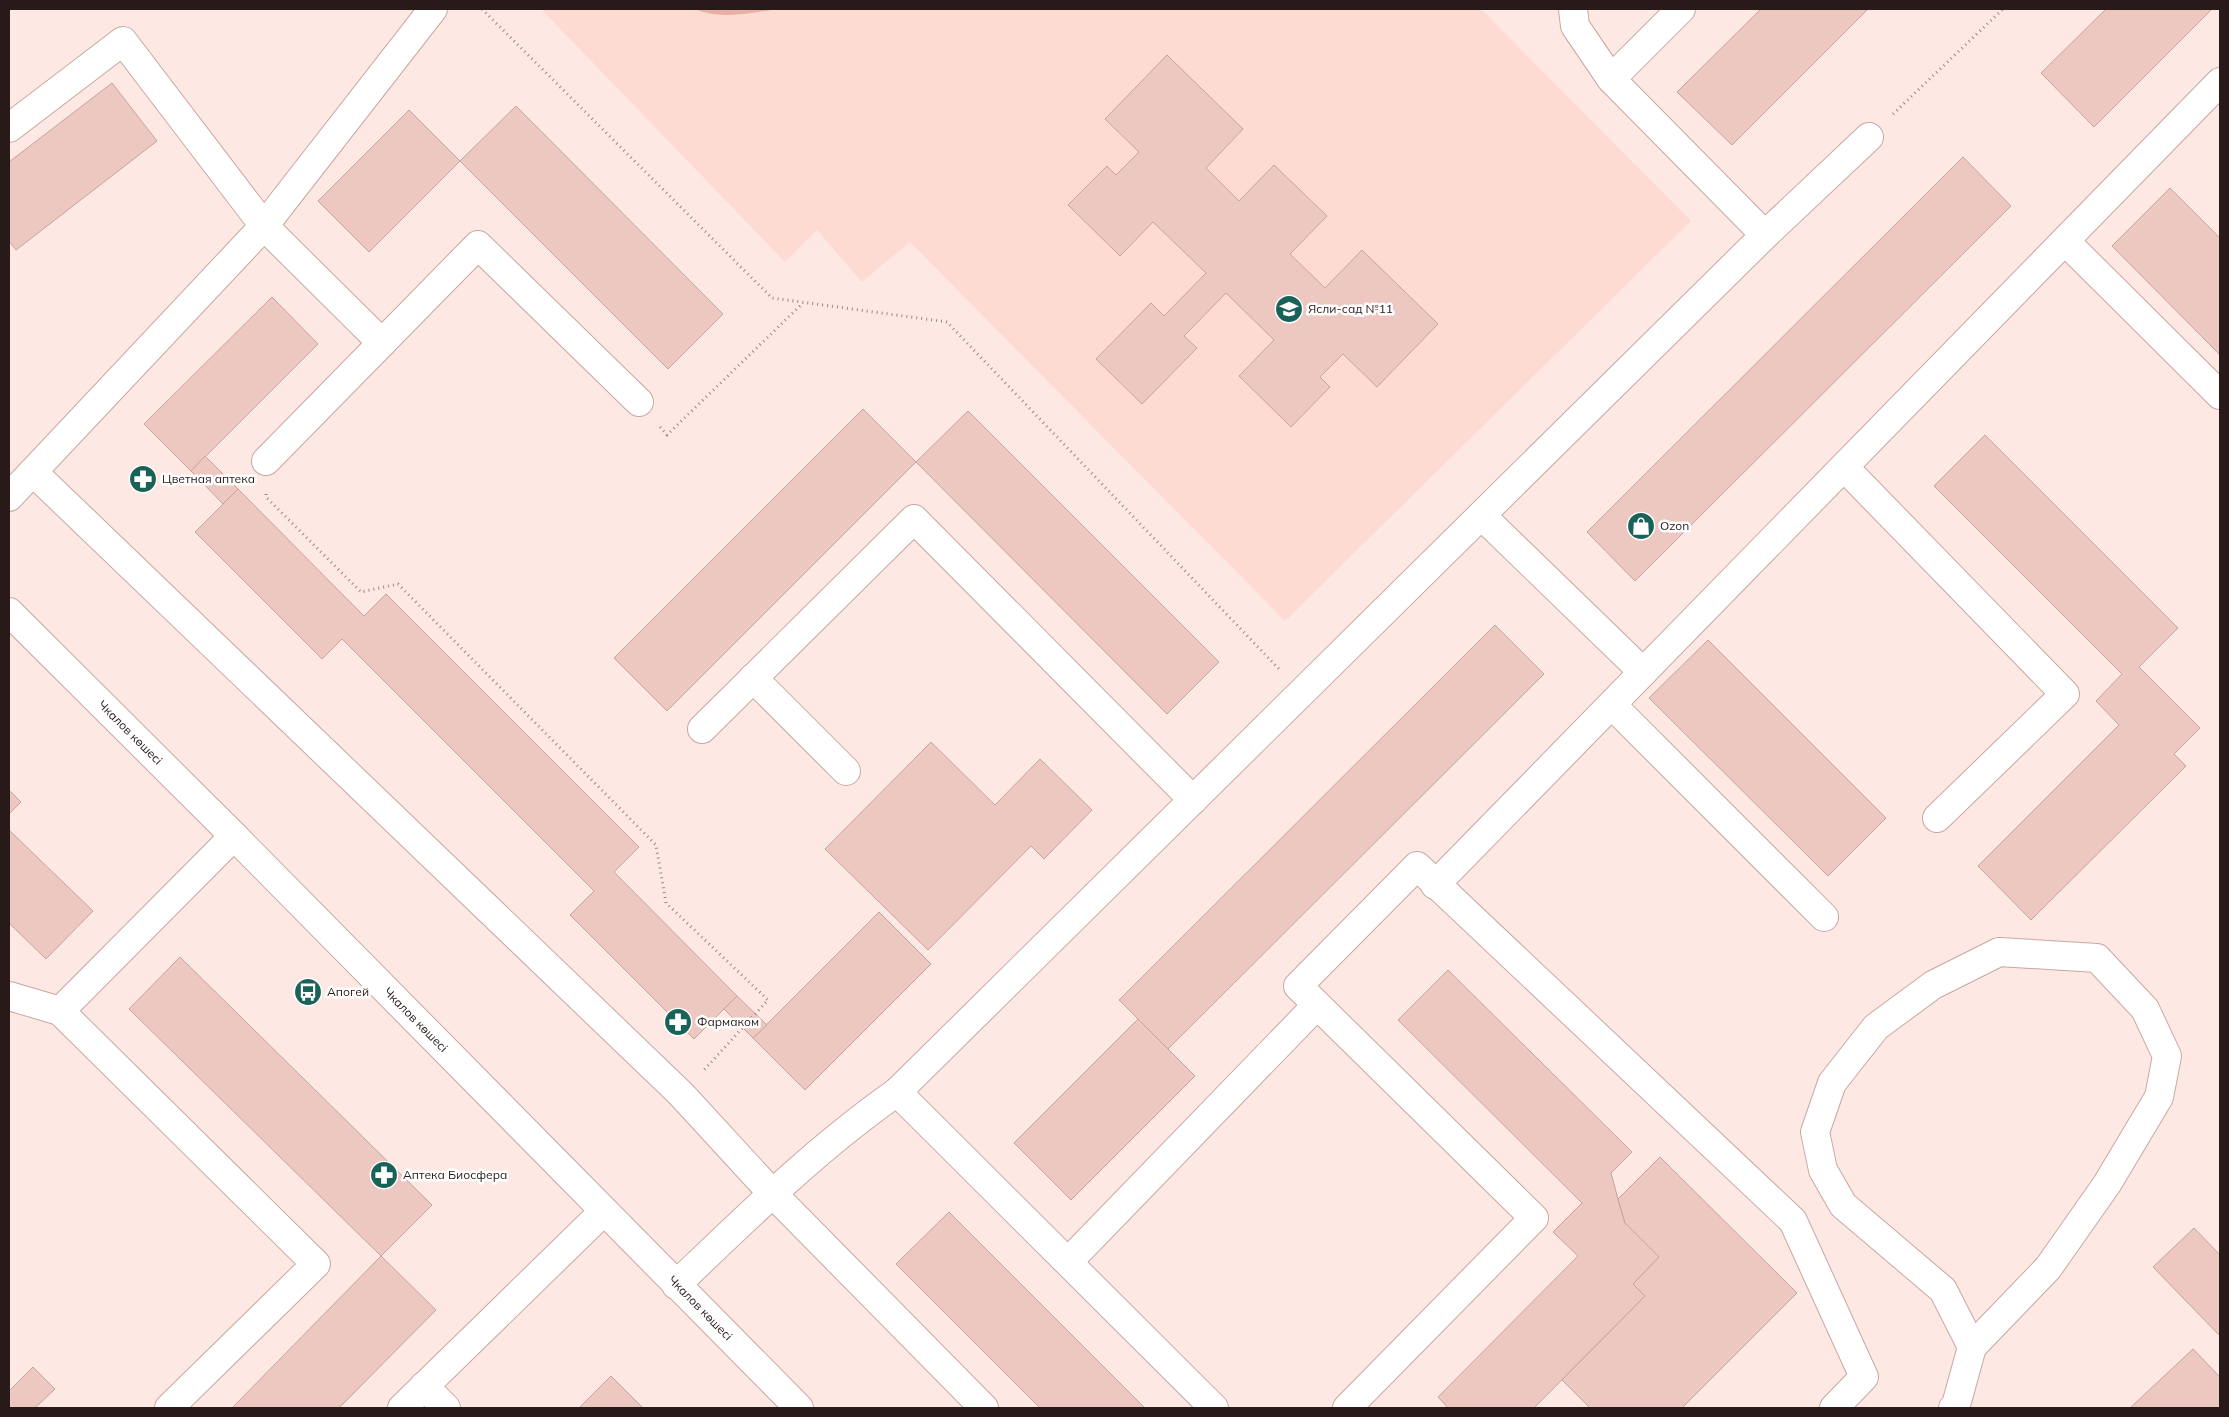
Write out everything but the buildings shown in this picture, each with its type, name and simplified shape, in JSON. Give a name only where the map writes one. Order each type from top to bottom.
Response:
[{"type":"street","points":[[9,497],[264,226],[433,9]]},
{"type":"street","points":[[1573,9],[1575,26],[1611,79],[1766,235]]},
{"type":"street","points":[[1611,79],[1681,9]]},
{"type":"street","points":[[9,128],[123,41],[264,226],[382,343]]},
{"type":"street","points":[[1435,885],[2220,82]]},
{"type":"street","points":[[676,1285],[772,1193],[856,1120],[897,1092],[1766,235],[1869,137]]},
{"type":"street","points":[[2065,241],[2220,395]]},
{"type":"street","points":[[266,461],[478,245],[638,402]]},
{"type":"street","points":[[1844,467],[2065,694],[1937,818]]},
{"type":"street","points":[[33,472],[681,1094],[772,1193],[984,1408]]},
{"type":"street","points":[[1482,516],[1644,672]]},
{"type":"street","points":[[702,729],[914,519],[1193,800]]},
{"type":"street","name":"Чкалов көшесі","points":[[9,612],[234,836],[603,1212],[799,1408]]},
{"type":"street","points":[[753,678],[846,771]]},
{"type":"street","points":[[1612,705],[1824,917]]},
{"type":"street","points":[[60,1011],[234,836]]},
{"type":"street","points":[[1347,1408],[1534,1218],[1298,986],[1417,866],[1793,1221],[1864,1377],[1834,1408]]},
{"type":"street","points":[[1953,1408],[1956,1405],[1972,1347],[2048,1268],[2107,1184],[2158,1097],[2167,1056],[2145,1008],[2097,958],[1998,952],[1933,985],[1876,1027],[1832,1083],[1815,1132],[1824,1170],[1843,1206],[1943,1290],[1972,1347]]},
{"type":"street","points":[[9,996],[60,1011],[316,1264],[169,1408]]},
{"type":"street","points":[[1068,1262],[1317,1005]]},
{"type":"street","points":[[897,1092],[1214,1408]]},
{"type":"street","points":[[402,1408],[603,1212]]},
{"type":"street","points":[[424,1386],[446,1408]]},
{"type":"path","points":[[482,9],[772,298],[947,322],[1302,692]]},
{"type":"path","points":[[1869,137],[2003,9]]},
{"type":"path","points":[[638,402],[667,436],[803,302]]},
{"type":"path","points":[[266,461],[266,497],[361,592],[398,584],[656,845],[666,903],[768,1000],[681,1094]]},
{"type":"shaded area","name":"Ясли-сад №11","points":[[541,9],[1481,9],[1691,221],[1285,621],[910,242],[862,282],[817,230],[785,262]]},
{"type":"shaded area","points":[[695,9],[777,9],[725,15]]},
{"type":"place","name":"Ясли-сад №11","points":[[1289,309]]},
{"type":"place","name":"Цветная аптека","points":[[143,479]]},
{"type":"place","name":"Ozon","points":[[1641,526]]},
{"type":"place","name":"Апогей","points":[[308,992]]},
{"type":"place","name":"Фармаком","points":[[678,1022]]},
{"type":"place","name":"Аптека Биосфера","points":[[384,1175]]}]
